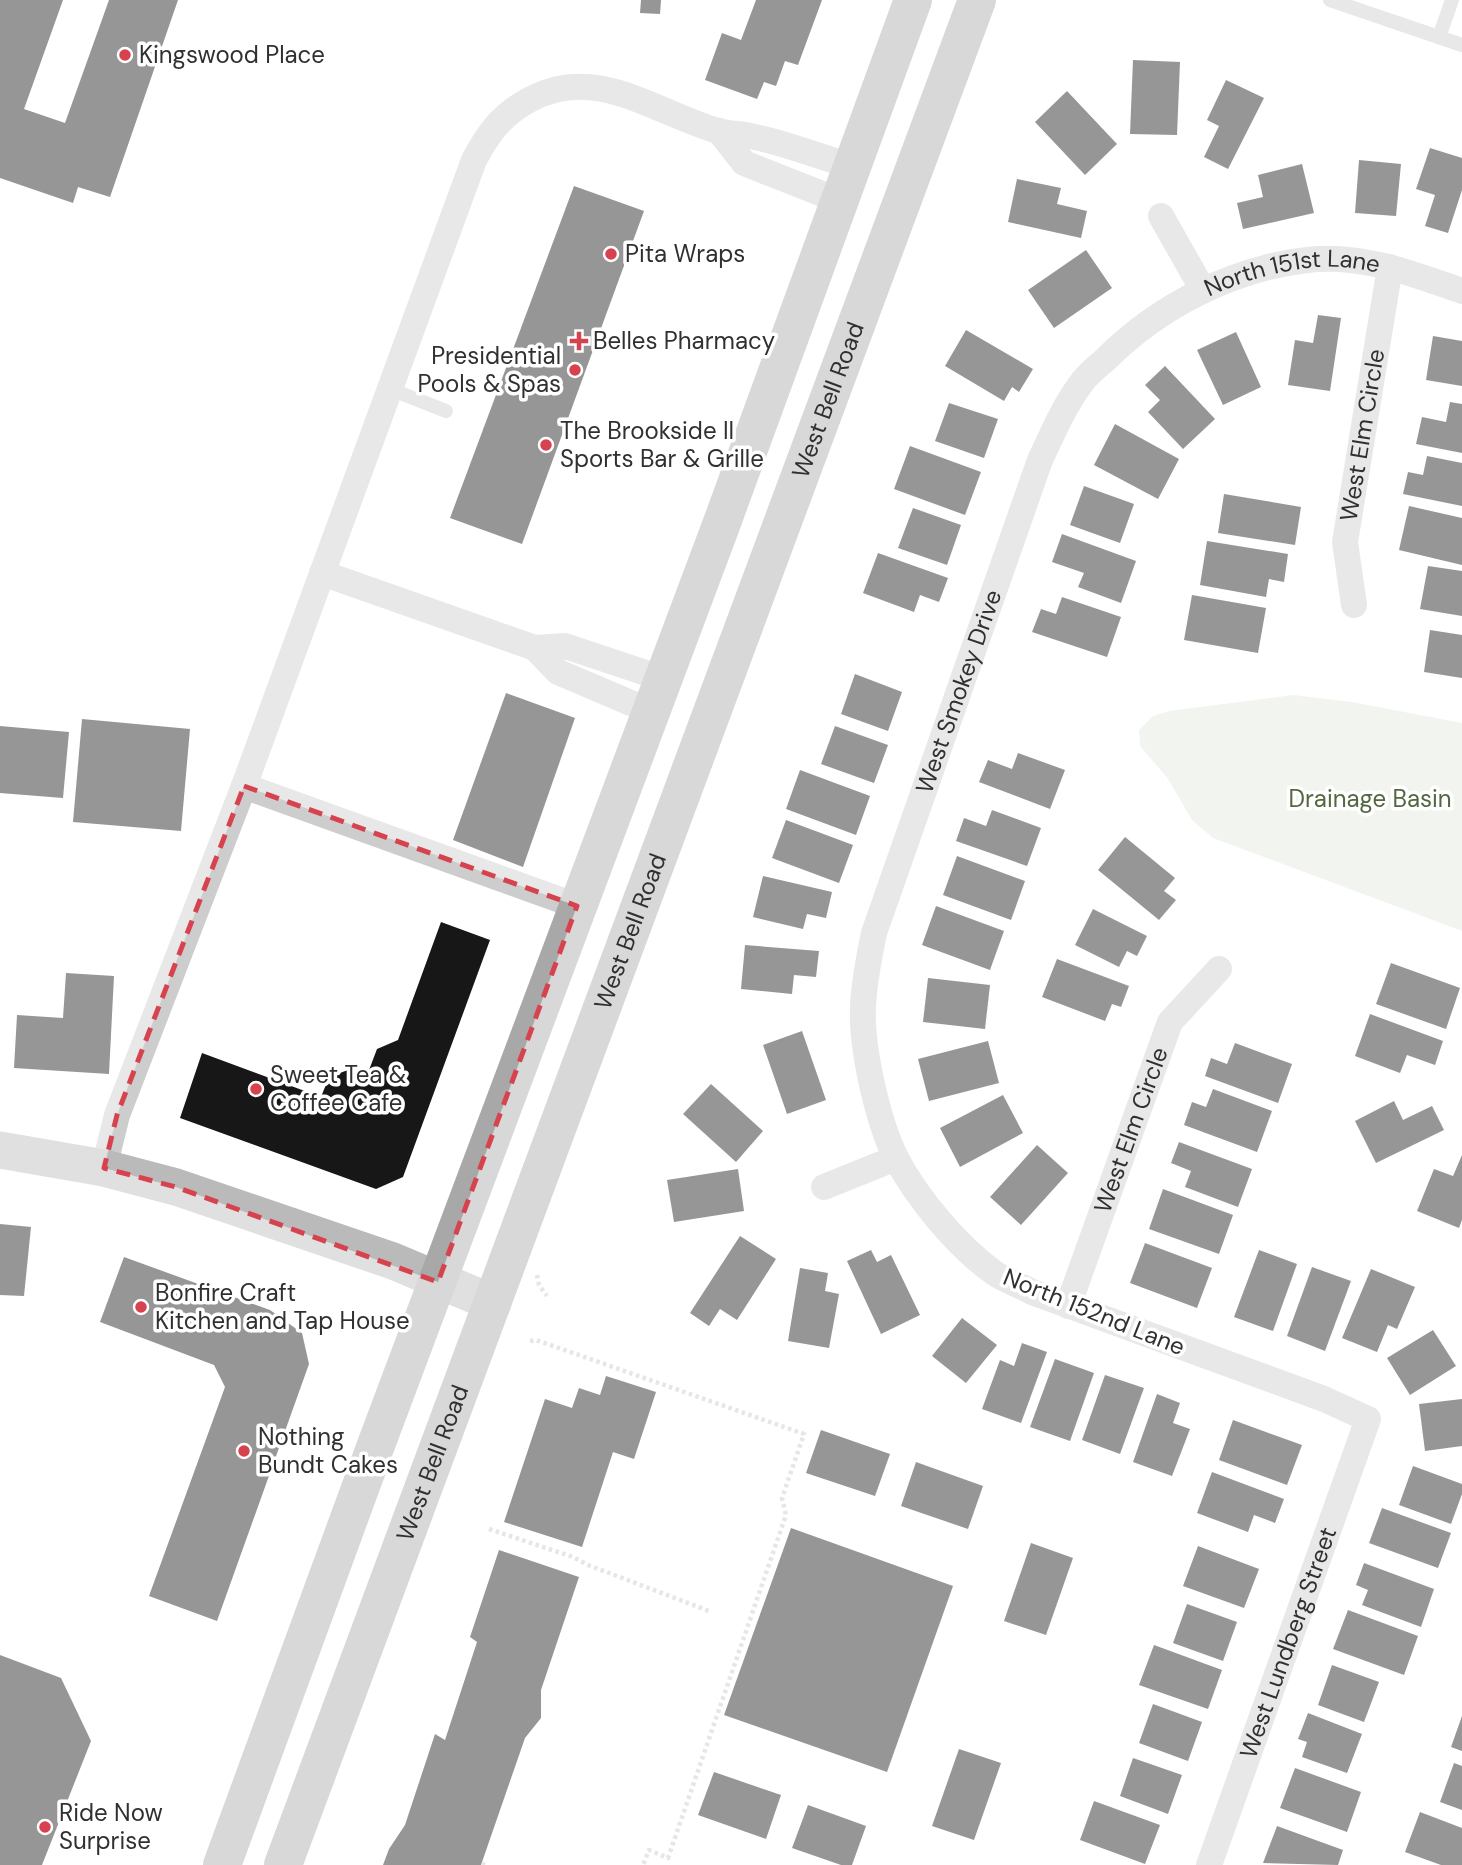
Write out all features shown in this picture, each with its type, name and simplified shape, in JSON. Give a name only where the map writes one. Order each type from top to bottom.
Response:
[{"type":"main road","points":[[227,1861],[438,1282],[658,696],[913,0]]},
{"type":"main road","name":"West Bell Road","points":[[283,1865],[977,0]]},
{"type":"street","points":[[104,1168],[117,1115],[244,786],[474,160],[489,132],[514,108],[543,92],[573,85],[592,86],[612,90],[719,131],[756,137],[846,184]]},
{"type":"street","points":[[719,131],[744,163],[846,184]]},
{"type":"street","name":"North 151st Lane","points":[[1161,216],[1203,290],[1263,269],[1308,259],[1390,267],[1462,292]]},
{"type":"street","name":"West Elm Circle","points":[[1353,604],[1345,542],[1390,267]]},
{"type":"street","name":"West Smokey Drive","points":[[896,1158],[873,1093],[866,1046],[863,1010],[872,946],[1040,460],[1081,383],[1142,327],[1203,290]]},
{"type":"street","points":[[322,573],[535,648],[565,646],[658,696]]},
{"type":"street","points":[[244,786],[577,906]]},
{"type":"street","name":"West Elm Circle","points":[[1068,1306],[1170,1022],[1219,969]]},
{"type":"street","points":[[0,1150],[104,1168],[176,1187],[393,1261],[493,1303]]},
{"type":"street","points":[[824,1187],[896,1158]]},
{"type":"street","name":"North 152nd Lane","points":[[896,1158],[932,1211],[960,1243],[995,1273],[1068,1306],[1324,1399],[1368,1419]]},
{"type":"street","name":"West Lundberg Street","points":[[1209,1865],[1368,1419]]},
{"type":"lane","points":[[1330,0],[1462,45]]},
{"type":"lane","points":[[1439,37],[1452,0]]},
{"type":"lane","points":[[390,389],[446,411]]},
{"type":"path","points":[[530,1341],[536,1340],[560,1348],[804,1434],[782,1498],[786,1516],[668,1858],[649,1850],[643,1865]]},
{"type":"path","points":[[489,1529],[573,1557],[587,1565],[709,1611]]},
{"type":"highlighted area","points":[[244,786],[577,906],[438,1282],[176,1187],[104,1168],[117,1115]]},
{"type":"green space","name":"Drainage Basin","points":[[1293,695],[1352,702],[1462,723],[1462,931],[1213,838],[1192,820],[1168,779],[1140,746],[1139,730],[1153,716],[1169,711]]},
{"type":"building","name":"Kingswood Place","points":[[0,0],[63,0],[24,109],[65,123],[109,0],[178,0],[110,197],[78,187],[73,203],[0,178]]},
{"type":"building","points":[[641,0],[661,0],[660,14],[640,13]]},
{"type":"building","points":[[756,0],[822,0],[798,65],[785,61],[776,86],[764,82],[757,99],[705,80],[722,33],[741,40]]},
{"type":"building","points":[[1133,60],[1180,62],[1177,135],[1130,134]]},
{"type":"building","points":[[1226,80],[1264,98],[1228,169],[1204,157],[1219,126],[1207,120]]},
{"type":"building","points":[[1067,91],[1117,144],[1085,175],[1035,122]]},
{"type":"building","points":[[1430,148],[1462,158],[1462,190],[1448,233],[1425,226],[1435,195],[1416,189]]},
{"type":"building","points":[[1359,160],[1401,164],[1396,216],[1355,213]]},
{"type":"building","points":[[1302,164],[1314,213],[1243,229],[1237,203],[1263,197],[1258,175]]},
{"type":"building","points":[[1017,179],[1061,188],[1057,204],[1087,211],[1081,238],[1008,222]]},
{"type":"building","points":[[574,186],[644,211],[522,544],[450,518]]},
{"type":"building","points":[[1086,250],[1112,288],[1054,328],[1028,290]]},
{"type":"building","points":[[1318,315],[1341,318],[1330,391],[1288,385],[1295,340],[1313,343]]},
{"type":"building","points":[[966,330],[1033,369],[1019,392],[1012,387],[1004,401],[945,366]]},
{"type":"building","points":[[1236,332],[1261,387],[1223,405],[1197,350]]},
{"type":"building","points":[[1433,336],[1462,341],[1462,386],[1426,380]]},
{"type":"building","points":[[1165,366],[1215,419],[1183,449],[1148,412],[1160,400],[1145,385]]},
{"type":"building","points":[[1450,402],[1462,404],[1462,453],[1416,444],[1422,417],[1446,422]]},
{"type":"building","points":[[949,403],[998,419],[984,458],[935,441]]},
{"type":"building","points":[[1115,424],[1179,459],[1158,499],[1094,465]]},
{"type":"building","points":[[910,446],[981,472],[965,515],[894,489]]},
{"type":"building","points":[[1427,456],[1462,463],[1462,506],[1403,494],[1408,472],[1423,475]]},
{"type":"building","points":[[1084,486],[1134,504],[1120,543],[1070,525]]},
{"type":"building","points":[[1224,494],[1301,507],[1295,545],[1218,533]]},
{"type":"building","points":[[1409,506],[1462,518],[1462,565],[1399,550]]},
{"type":"building","points":[[913,508],[961,525],[947,565],[898,548]]},
{"type":"building","points":[[1062,534],[1136,561],[1121,603],[1078,587],[1084,573],[1052,562]]},
{"type":"building","points":[[1207,541],[1288,554],[1284,582],[1269,579],[1266,597],[1200,585]]},
{"type":"building","points":[[878,553],[948,578],[939,602],[920,595],[914,612],[863,593]]},
{"type":"building","points":[[1428,566],[1462,571],[1462,616],[1420,609]]},
{"type":"building","points":[[1192,595],[1266,608],[1258,653],[1184,640]]},
{"type":"building","points":[[1062,597],[1121,617],[1107,657],[1032,632],[1041,609],[1056,614]]},
{"type":"building","points":[[1430,630],[1462,635],[1462,678],[1424,672]]},
{"type":"building","points":[[855,674],[902,692],[888,731],[841,714]]},
{"type":"building","points":[[506,693],[575,718],[523,867],[453,840]]},
{"type":"building","points":[[82,719],[190,729],[181,831],[73,822]]},
{"type":"building","points":[[0,726],[69,732],[63,798],[0,793]]},
{"type":"building","points":[[835,726],[888,745],[874,783],[821,764]]},
{"type":"building","points":[[1018,753],[1065,770],[1050,809],[979,782],[988,760],[1012,769]]},
{"type":"building","points":[[800,770],[870,796],[856,835],[786,809]]},
{"type":"building","points":[[992,810],[1041,828],[1027,866],[956,841],[964,818],[986,826]]},
{"type":"building","points":[[786,820],[853,845],[839,883],[772,858]]},
{"type":"building","points":[[1125,837],[1175,878],[1164,891],[1176,900],[1159,920],[1098,870]]},
{"type":"building","points":[[957,856],[1025,881],[1011,920],[943,895]]},
{"type":"building","points":[[763,876],[832,892],[826,918],[807,914],[803,929],[753,917]]},
{"type":"building","points":[[936,906],[1004,931],[990,970],[922,945]]},
{"type":"building","points":[[1093,909],[1147,936],[1137,956],[1127,951],[1119,967],[1075,945]]},
{"type":"building","points":[[441,922],[490,940],[403,1177],[376,1189],[180,1118],[202,1053],[321,1097],[329,1077],[348,1070],[366,1078],[377,1049],[398,1040]]},
{"type":"building","points":[[745,945],[819,951],[816,977],[794,975],[792,994],[741,989]]},
{"type":"building","points":[[1057,959],[1129,986],[1121,1007],[1112,1004],[1105,1021],[1042,997]]},
{"type":"building","points":[[1391,963],[1460,988],[1446,1029],[1376,1004]]},
{"type":"building","points":[[66,973],[114,976],[109,1074],[14,1068],[17,1015],[63,1018]]},
{"type":"building","points":[[928,978],[990,985],[985,1029],[923,1022]]},
{"type":"building","points":[[1370,1014],[1443,1041],[1435,1065],[1407,1055],[1400,1073],[1355,1056]]},
{"type":"building","points":[[802,1031],[826,1100],[787,1114],[763,1045]]},
{"type":"building","points":[[988,1041],[999,1083],[929,1101],[918,1059]]},
{"type":"building","points":[[1235,1043],[1292,1064],[1278,1103],[1205,1076],[1211,1058],[1227,1064]]},
{"type":"building","points":[[711,1084],[763,1131],[736,1162],[683,1114]]},
{"type":"building","points":[[1213,1089],[1272,1111],[1257,1152],[1184,1125],[1192,1102],[1206,1107]]},
{"type":"building","points":[[1003,1095],[1023,1133],[960,1167],[940,1128]]},
{"type":"building","points":[[1394,1101],[1403,1120],[1432,1106],[1444,1130],[1376,1163],[1355,1121]]},
{"type":"building","points":[[1179,1142],[1252,1169],[1238,1207],[1185,1187],[1191,1171],[1171,1163]]},
{"type":"building","points":[[1037,1145],[1068,1173],[1021,1225],[990,1197]]},
{"type":"building","points":[[1462,1155],[1462,1220],[1459,1228],[1417,1211],[1434,1169],[1453,1176]]},
{"type":"building","points":[[738,1169],[744,1211],[674,1222],[667,1180]]},
{"type":"building","points":[[1163,1189],[1233,1215],[1219,1254],[1149,1229]]},
{"type":"building","points":[[0,1224],[31,1227],[24,1296],[0,1295]]},
{"type":"building","points":[[740,1236],[776,1259],[737,1320],[720,1309],[709,1326],[690,1313]]},
{"type":"building","points":[[1145,1243],[1212,1268],[1197,1308],[1130,1283]]},
{"type":"building","points":[[871,1250],[877,1262],[891,1255],[920,1315],[881,1334],[847,1261]]},
{"type":"building","points":[[1259,1250],[1297,1264],[1273,1331],[1234,1317]]},
{"type":"building","points":[[124,1257],[270,1310],[302,1333],[309,1364],[217,1621],[149,1596],[225,1387],[214,1365],[100,1322]]},
{"type":"building","points":[[1312,1267],[1351,1281],[1325,1351],[1287,1336]]},
{"type":"building","points":[[800,1268],[828,1273],[825,1291],[839,1294],[829,1348],[788,1341]]},
{"type":"building","points":[[1371,1269],[1415,1287],[1397,1329],[1388,1325],[1377,1352],[1342,1338]]},
{"type":"building","points":[[962,1318],[997,1345],[966,1383],[932,1356]]},
{"type":"building","points":[[1433,1330],[1456,1366],[1410,1395],[1387,1358]]},
{"type":"building","points":[[1022,1343],[1047,1352],[1021,1423],[982,1409],[1000,1360],[1014,1366]]},
{"type":"building","points":[[1055,1359],[1094,1373],[1070,1441],[1030,1427]]},
{"type":"building","points":[[1105,1375],[1144,1388],[1120,1454],[1082,1440]]},
{"type":"building","points":[[606,1376],[656,1392],[634,1459],[613,1452],[582,1547],[504,1522],[545,1399],[572,1408],[579,1388],[600,1395]]},
{"type":"building","points":[[1157,1394],[1180,1403],[1173,1423],[1190,1429],[1172,1476],[1133,1462]]},
{"type":"building","points":[[1462,1399],[1462,1446],[1425,1451],[1419,1404]]},
{"type":"building","points":[[1233,1420],[1302,1445],[1287,1485],[1219,1460]]},
{"type":"building","points":[[821,1430],[890,1454],[875,1496],[806,1473]]},
{"type":"building","points":[[916,1462],[983,1486],[968,1529],[901,1506]]},
{"type":"building","points":[[1413,1466],[1462,1484],[1462,1494],[1451,1524],[1399,1505]]},
{"type":"building","points":[[1212,1472],[1284,1499],[1275,1523],[1254,1515],[1248,1532],[1197,1513]]},
{"type":"building","points":[[1382,1508],[1451,1533],[1438,1568],[1369,1543]]},
{"type":"building","points":[[791,1528],[953,1586],[887,1772],[724,1715]]},
{"type":"building","points":[[1031,1543],[1073,1558],[1046,1635],[1004,1621]]},
{"type":"building","points":[[1198,1546],[1259,1569],[1244,1608],[1183,1586]]},
{"type":"building","points":[[499,1550],[579,1577],[541,1690],[541,1718],[525,1738],[481,1865],[383,1865],[389,1849],[405,1825],[435,1734],[445,1740],[477,1642],[470,1637]]},
{"type":"building","points":[[1364,1563],[1434,1589],[1421,1627],[1362,1605],[1368,1590],[1356,1585]]},
{"type":"building","points":[[1187,1604],[1237,1622],[1223,1661],[1173,1643]]},
{"type":"building","points":[[1348,1610],[1418,1636],[1404,1675],[1333,1649]]},
{"type":"building","points":[[1154,1645],[1222,1670],[1208,1709],[1139,1685]]},
{"type":"building","points":[[0,1655],[61,1678],[91,1741],[42,1865],[0,1865]]},
{"type":"building","points":[[1332,1665],[1379,1682],[1364,1722],[1318,1705]]},
{"type":"building","points":[[1153,1704],[1202,1722],[1188,1761],[1139,1743]]},
{"type":"building","points":[[1308,1713],[1362,1734],[1347,1773],[1302,1757],[1307,1742],[1298,1739]]},
{"type":"building","points":[[1462,1716],[1462,1751],[1451,1747]]},
{"type":"building","points":[[959,1749],[1001,1763],[974,1840],[932,1826]]},
{"type":"building","points":[[1133,1758],[1182,1775],[1168,1814],[1120,1796]]},
{"type":"building","points":[[1454,1763],[1462,1766],[1462,1810],[1440,1802]]},
{"type":"building","points":[[1295,1768],[1361,1792],[1347,1832],[1280,1808]]},
{"type":"building","points":[[714,1772],[781,1795],[766,1839],[698,1815]]},
{"type":"building","points":[[1094,1801],[1160,1825],[1145,1864],[1080,1840]]},
{"type":"building","points":[[808,1805],[866,1826],[852,1865],[841,1865],[792,1848]]},
{"type":"building","points":[[1420,1812],[1462,1828],[1462,1865],[1441,1865],[1405,1852]]},
{"type":"building","points":[[1277,1826],[1343,1850],[1338,1865],[1263,1863]]},
{"type":"place","name":"Kingswood Place","points":[[125,55]]},
{"type":"place","name":"Pita Wraps","points":[[611,254]]},
{"type":"place","name":"Belles Pharmacy","points":[[579,341]]},
{"type":"place","name":"Presidential Pools & Spas","points":[[575,370]]},
{"type":"place","name":"The Brookside II Sports Bar & Grille","points":[[546,445]]},
{"type":"place","name":"Sweet Tea & Coffee Cafe","points":[[256,1089]]},
{"type":"place","name":"Bonfire Craft Kitchen and Tap House","points":[[141,1307]]},
{"type":"place","name":"Nothing Bundt Cakes","points":[[244,1451]]},
{"type":"place","name":"Ride Now Surprise","points":[[45,1827]]}]
